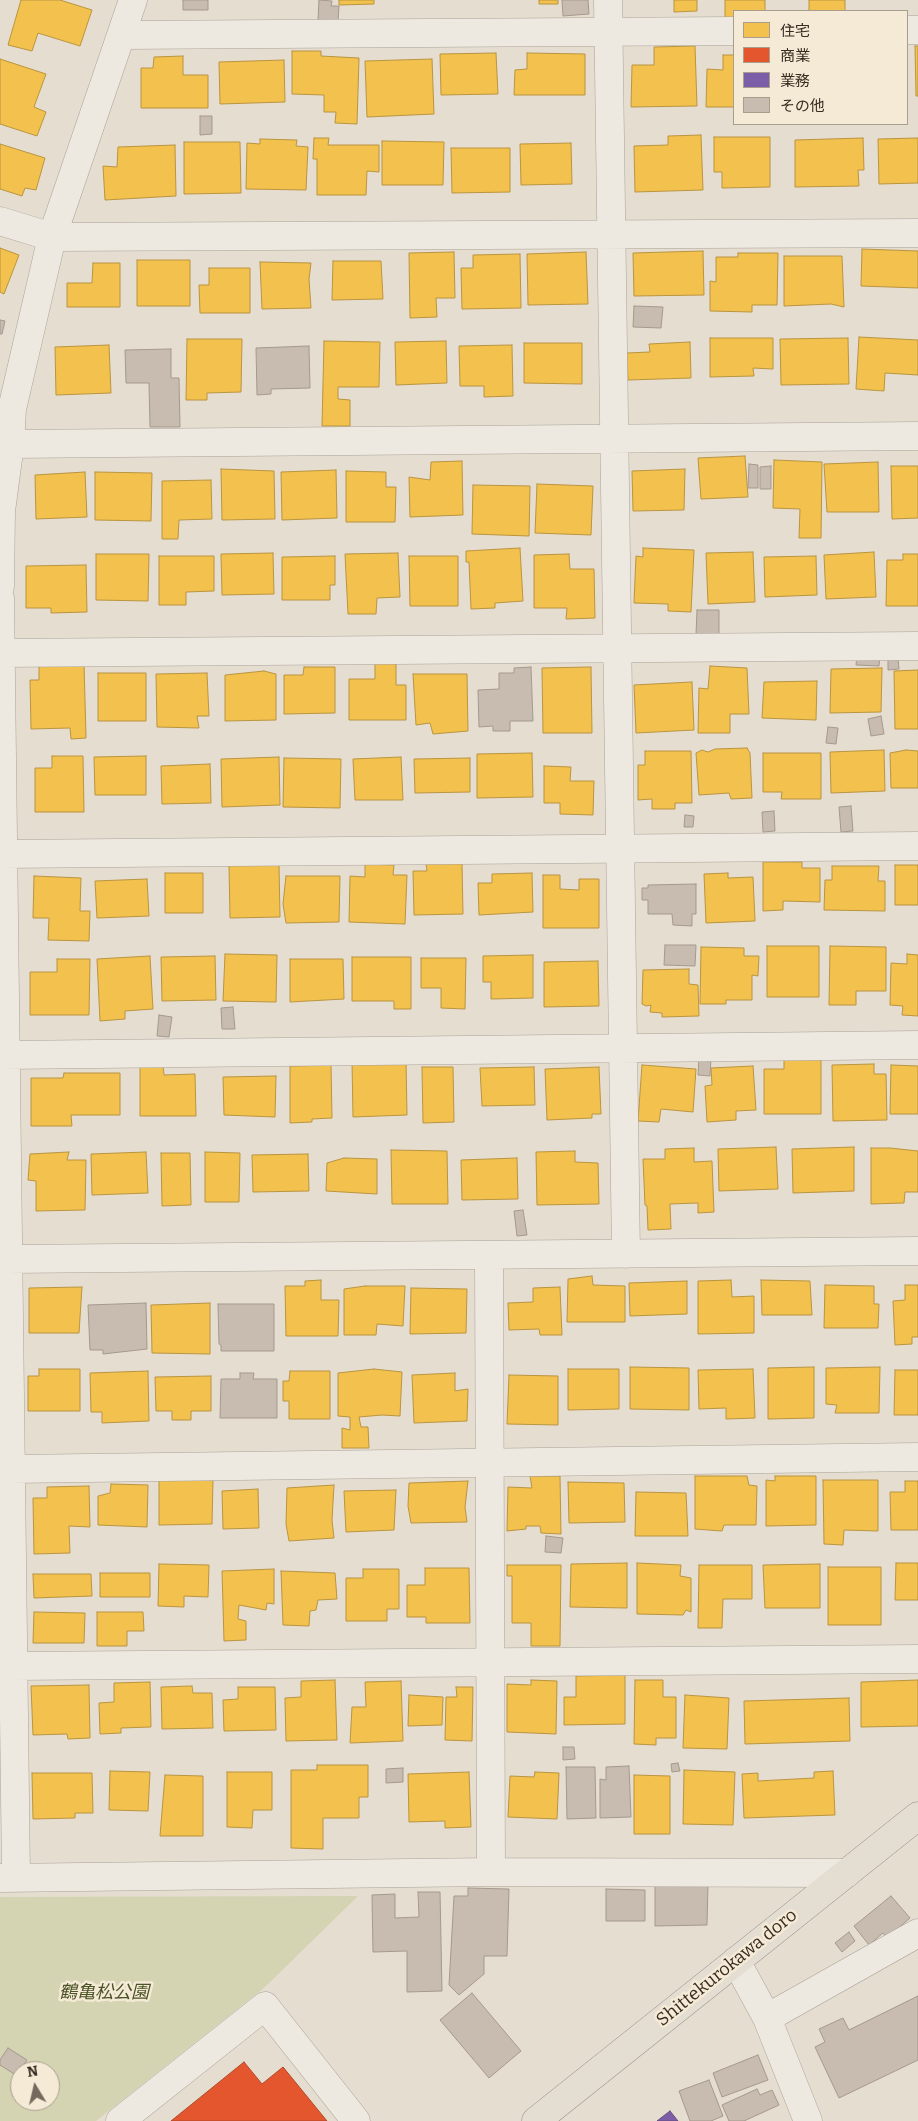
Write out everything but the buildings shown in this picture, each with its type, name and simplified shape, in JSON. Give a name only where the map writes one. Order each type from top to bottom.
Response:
[{"type":"main road","name":"Shittekurokawa doro","points":[[536,2121],[918,1816]]},
{"type":"street","points":[[0,586],[1,512],[10,444],[12,409],[52,237],[133,0]]},
{"type":"street","points":[[608,0],[613,234],[614,438],[626,1254]]},
{"type":"street","points":[[122,35],[733,31]]},
{"type":"street","points":[[0,221],[52,237],[918,233]]},
{"type":"street","points":[[10,444],[918,436]]},
{"type":"street","points":[[0,598],[6,1055],[3,1129],[8,1260],[11,1469],[6,1548],[13,1666],[8,1878],[491,1872],[847,1873]]},
{"type":"street","points":[[1,653],[918,646]]},
{"type":"street","points":[[3,854],[918,846]]},
{"type":"street","points":[[6,1055],[918,1046]]},
{"type":"street","points":[[8,1260],[918,1251]]},
{"type":"street","points":[[489,1255],[491,1872]]},
{"type":"street","points":[[11,1469],[918,1457]]},
{"type":"street","points":[[13,1666],[918,1659]]},
{"type":"street","points":[[767,2018],[918,1933]]},
{"type":"street","points":[[736,1961],[767,2018],[808,2121]]},
{"type":"street","points":[[120,2121],[264,2006],[356,2121]]},
{"type":"green space","name":"鶴亀松公園","points":[[358,1896],[265,1987],[96,2121],[0,2121],[0,1897]]}]
